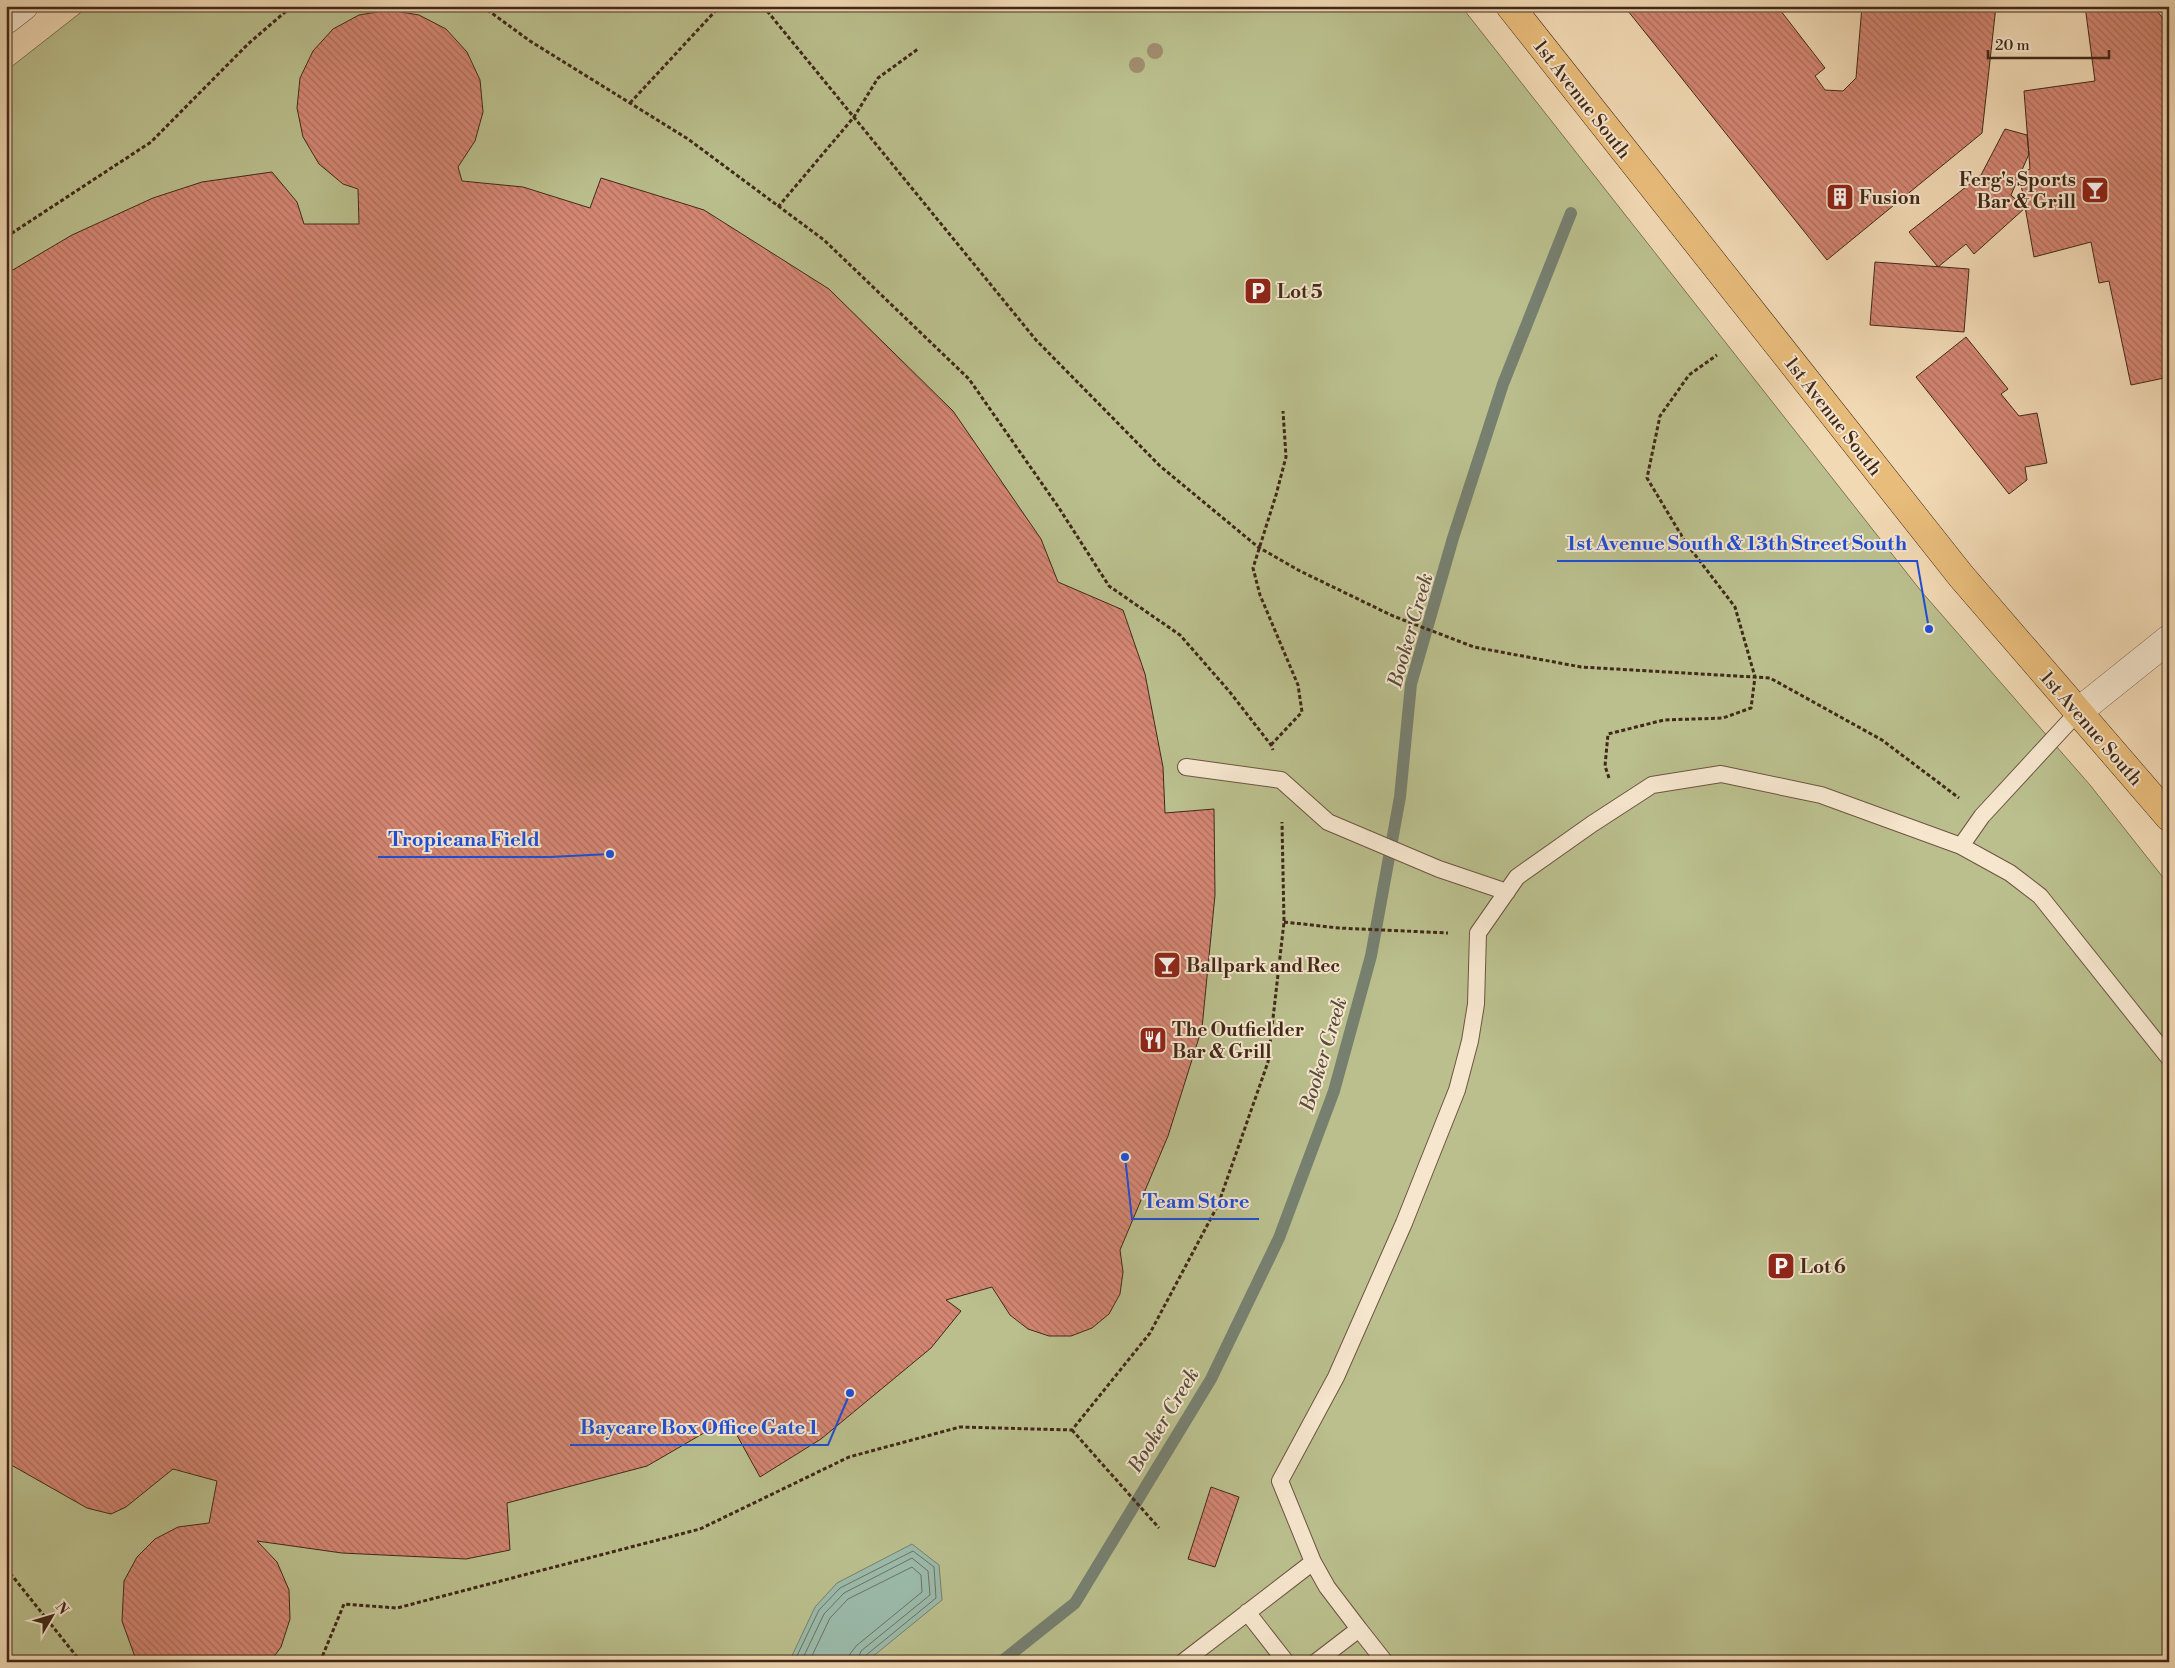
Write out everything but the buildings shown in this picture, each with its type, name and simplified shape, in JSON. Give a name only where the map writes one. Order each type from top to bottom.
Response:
[{"type":"main road","name":"1st Avenue South","points":[[1510,6],[1961,576],[2169,817]]},
{"type":"street","points":[[6,20],[24,6]]},
{"type":"street","points":[[2078,712],[2169,639]]},
{"type":"lane","points":[[1961,846],[2000,796],[2078,712]]},
{"type":"lane","points":[[1186,767],[1281,780],[1328,822],[1439,869],[1507,892]]},
{"type":"lane","points":[[1385,1662],[1327,1587],[1313,1562],[1280,1481],[1336,1377],[1404,1223],[1457,1090],[1470,1041],[1476,1004],[1478,933],[1517,877],[1652,785],[1721,774],[1821,795],[1961,846],[2010,873],[2040,896],[2169,1058]]},
{"type":"lane","points":[[1183,1662],[1313,1562]]},
{"type":"lane","points":[[1247,1612],[1286,1662]]},
{"type":"lane","points":[[1316,1662],[1358,1629]]},
{"type":"path","points":[[6,237],[151,142],[248,44],[292,6]]},
{"type":"path","points":[[482,6],[530,41],[688,139],[824,240],[970,379],[1109,586],[1180,635],[1229,691],[1272,745],[1281,780],[1284,922],[1268,1062],[1218,1205],[1150,1333],[1072,1430]]},
{"type":"path","points":[[630,103],[720,6]]},
{"type":"path","points":[[763,6],[1036,340],[1160,466],[1258,547],[1300,571],[1393,616],[1474,647],[1581,666],[1770,678]]},
{"type":"path","points":[[778,207],[854,117],[878,78],[918,49]]},
{"type":"path","points":[[1618,808],[1605,766],[1608,734],[1664,720],[1723,718],[1751,708],[1755,677],[1735,607],[1686,543],[1647,478],[1660,416],[1689,375],[1717,354]]},
{"type":"path","points":[[1272,745],[1302,712],[1298,685],[1260,595],[1253,568],[1286,457],[1283,411]]},
{"type":"path","points":[[1284,922],[1340,928],[1420,932]]},
{"type":"path","points":[[320,1662],[344,1604],[397,1608],[700,1529],[849,1457],[960,1427],[1072,1430],[1159,1528]]},
{"type":"path","points":[[6,1568],[81,1662]]},
{"type":"green space","points":[[89,6],[1461,6],[1921,591],[2090,785],[2169,885],[2169,1662],[6,1662],[6,71]]},
{"type":"water","points":[[912,1544],[939,1565],[942,1600],[866,1662],[789,1662],[815,1607],[837,1583]]},
{"type":"waterway","name":"Booker Creek","points":[[1001,1662],[1075,1603],[1211,1379],[1279,1238],[1334,1091],[1371,956],[1400,797],[1411,684],[1453,538],[1503,384],[1571,213]]},
{"type":"place","name":"Ferg's Sports Bar & Grill","points":[[2095,190]]},
{"type":"place","name":"Fusion","points":[[1840,197]]},
{"type":"place","name":"Lot 5","points":[[1258,291]]},
{"type":"place","name":"1st Avenue South & 13th Street South","points":[[1929,629]]},
{"type":"place","name":"Tropicana Field","points":[[610,854]]},
{"type":"place","name":"Ballpark and Rec","points":[[1167,965]]},
{"type":"place","name":"The Outfielder Bar & Grill","points":[[1153,1040]]},
{"type":"place","name":"Team Store","points":[[1125,1157]]},
{"type":"place","name":"Lot 6","points":[[1781,1266]]},
{"type":"place","name":"Baycare Box Office Gate 1","points":[[850,1393]]}]
